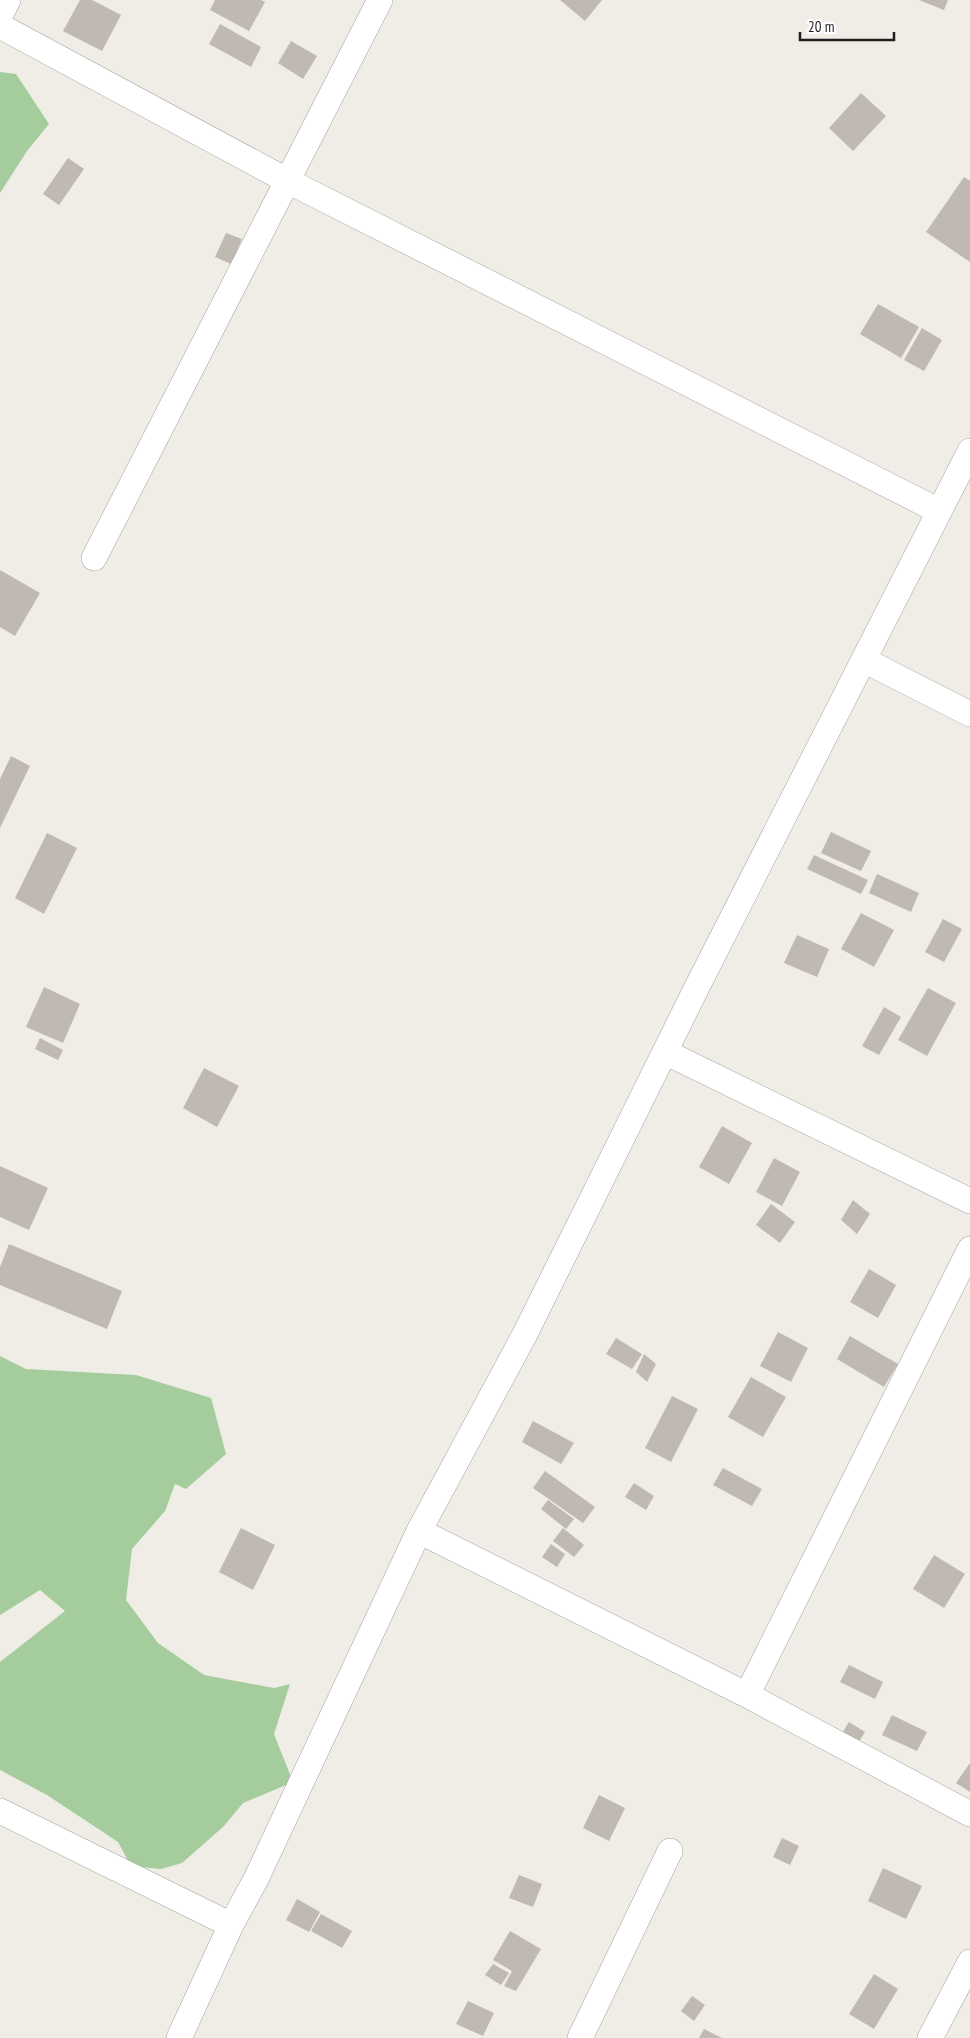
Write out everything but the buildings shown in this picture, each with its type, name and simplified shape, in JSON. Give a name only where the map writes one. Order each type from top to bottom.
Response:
[{"type":"street","points":[[0,16],[8,0]]},
{"type":"street","points":[[94,558],[286,180],[380,0]]},
{"type":"street","points":[[0,26],[286,180],[940,511]]},
{"type":"street","points":[[179,2038],[231,1925],[256,1879],[419,1530],[525,1334],[665,1052],[970,451]]},
{"type":"street","points":[[864,660],[970,714]]},
{"type":"street","points":[[665,1052],[970,1200]]},
{"type":"street","points":[[747,1695],[970,1249]]},
{"type":"street","points":[[419,1530],[747,1695],[970,1814]]},
{"type":"street","points":[[0,1811],[231,1925]]},
{"type":"street","points":[[580,2038],[670,1851]]},
{"type":"street","points":[[930,2038],[970,1962]]},
{"type":"green space","points":[[0,72],[16,74],[49,124],[27,151],[0,193]]},
{"type":"green space","points":[[0,1356],[26,1369],[136,1375],[211,1398],[226,1454],[186,1489],[175,1484],[165,1511],[132,1549],[126,1600],[158,1643],[204,1675],[274,1688],[290,1684],[274,1734],[293,1782],[243,1803],[224,1826],[182,1863],[161,1869],[131,1866],[118,1842],[47,1795],[0,1770],[0,1662],[65,1611],[40,1590],[0,1615]]}]
